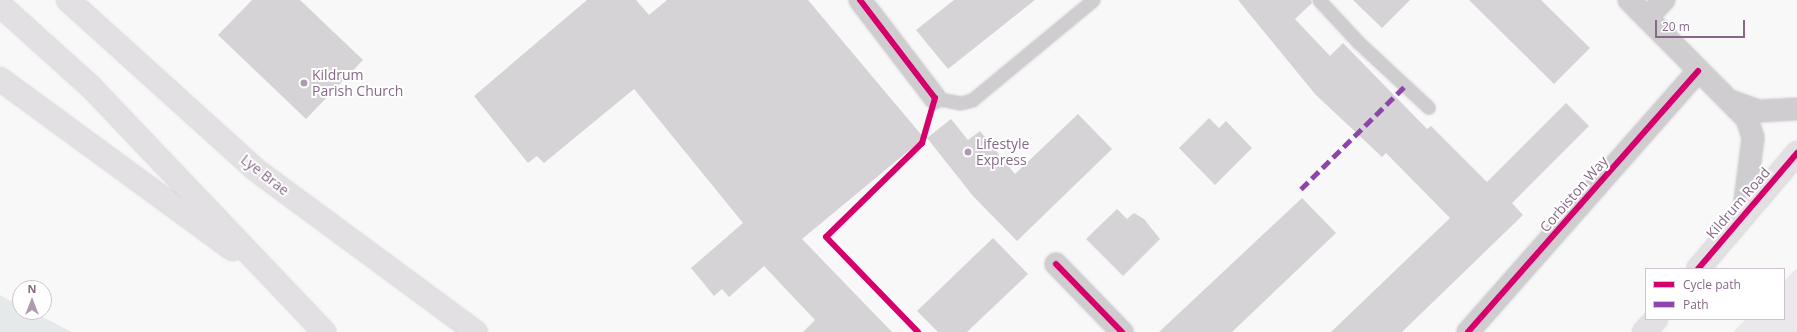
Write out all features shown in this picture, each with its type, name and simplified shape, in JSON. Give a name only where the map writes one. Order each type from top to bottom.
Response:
[{"type":"main road","name":"Lye Brae","points":[[68,0],[256,170],[476,332]]},
{"type":"main road","points":[[0,5],[90,86],[287,291],[324,332]]},
{"type":"main road","points":[[0,79],[287,291]]},
{"type":"main road","name":"Kildrum Road","points":[[1699,268],[1797,154]]},
{"type":"main road","points":[[1644,332],[1655,320]]},
{"type":"street","points":[[860,0],[935,98]]},
{"type":"street","points":[[1629,0],[1698,71],[1734,102],[1747,119],[1753,138],[1743,216]]},
{"type":"street","points":[[1647,18],[1664,0]]},
{"type":"street","name":"Corbiston Way","points":[[1468,332],[1698,71]]},
{"type":"street","points":[[1734,102],[1759,111],[1797,109]]},
{"type":"street","points":[[1056,264],[1122,332]]},
{"type":"lane","points":[[935,98],[960,103],[972,100],[1093,0]]},
{"type":"lane","points":[[1319,0],[1358,42],[1428,107]]},
{"type":"shaded area","points":[[1797,268],[1797,332],[1733,332],[1745,320],[1785,320],[1785,280]]},
{"type":"shaded area","points":[[0,295],[12,302],[12,320],[49,320],[72,332],[0,332]]},
{"type":"building","name":"Kildrum Parish Church","points":[[252,0],[300,0],[363,60],[306,119],[218,35]]},
{"type":"building","points":[[587,0],[636,0],[649,15],[667,0],[808,0],[924,138],[802,239],[892,332],[803,332],[815,320],[764,266],[729,297],[722,289],[714,296],[691,268],[743,223],[634,89],[544,163],[537,156],[528,163],[474,96]]},
{"type":"building","points":[[954,0],[1035,0],[948,69],[916,30]]},
{"type":"building","points":[[1238,0],[1311,0],[1312,3],[1295,19],[1330,56],[1343,43],[1427,129],[1431,126],[1487,182],[1566,103],[1589,126],[1512,203],[1523,215],[1402,332],[1331,332],[1450,218],[1386,153],[1382,157],[1315,94]]},
{"type":"building","points":[[1353,0],[1410,0],[1382,28]]},
{"type":"building","points":[[1469,0],[1541,0],[1590,48],[1554,84]]},
{"type":"building","points":[[1078,114],[1112,149],[1017,241],[973,196],[927,138],[951,119],[968,140],[980,131],[1015,174]]},
{"type":"building","points":[[1209,118],[1219,128],[1226,121],[1252,148],[1215,185],[1179,148]]},
{"type":"building","points":[[1302,198],[1336,233],[1232,332],[1159,332]]},
{"type":"building","points":[[1117,209],[1127,219],[1134,213],[1144,219],[1160,239],[1123,276],[1086,239]]},
{"type":"building","points":[[993,238],[1028,274],[967,332],[938,332],[917,311]]},
{"type":"marked path","points":[[1301,189],[1405,86]]},
{"type":"cycle path","points":[[860,0],[935,98],[922,143],[826,237],[918,332]]},
{"type":"cycle path","points":[[1468,332],[1698,71]]},
{"type":"cycle path","points":[[1699,268],[1797,153]]},
{"type":"cycle path","points":[[1056,264],[1122,332]]},
{"type":"place","name":"Kildrum Parish Church","points":[[304,83]]},
{"type":"place","name":"Lifestyle Express","points":[[968,152]]}]
